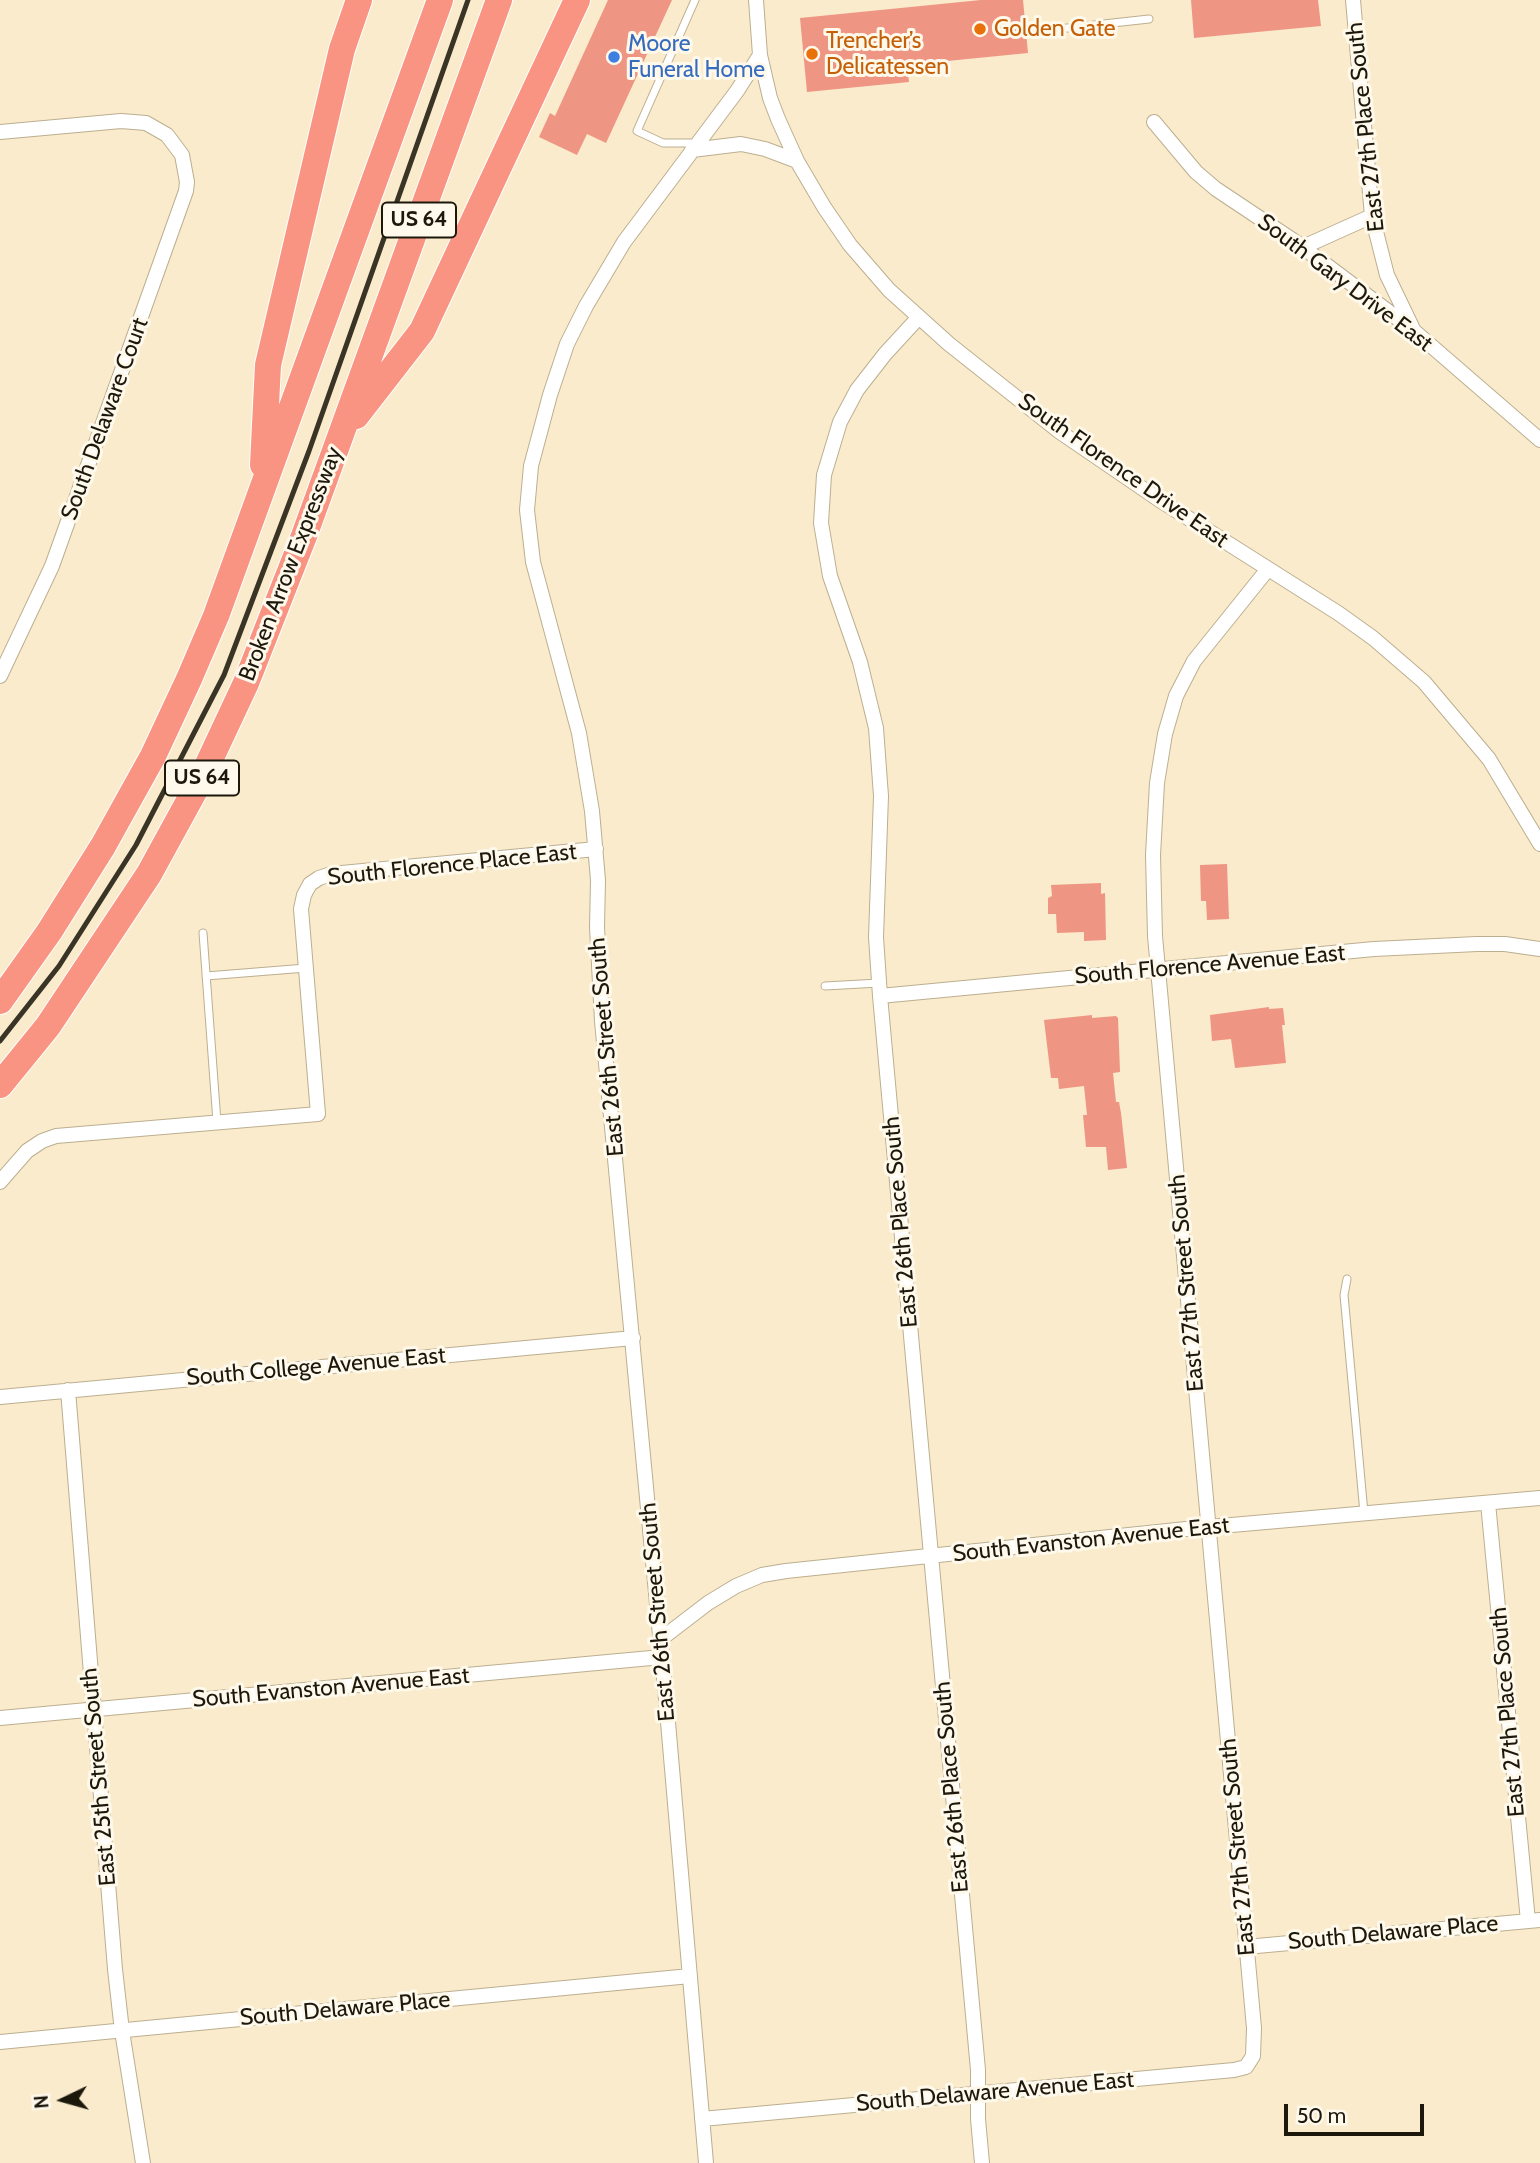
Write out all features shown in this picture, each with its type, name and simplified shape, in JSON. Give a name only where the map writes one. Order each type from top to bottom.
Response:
[{"type":"highway","points":[[340,437],[422,331],[577,0]]},
{"type":"highway","name":"Broken Arrow Expressway","points":[[0,1086],[48,1027],[149,874],[201,779],[256,660],[498,1]]},
{"type":"highway","points":[[262,492],[268,365],[355,4]]},
{"type":"highway","name":"US 64","points":[[0,1001],[49,932],[103,846],[153,756],[216,616],[437,7]]},
{"type":"street","points":[[756,0],[760,55]]},
{"type":"street","name":"East 27th Place South","points":[[1353,0],[1372,216],[1387,275],[1413,330]]},
{"type":"street","name":"East 26th Street South","points":[[706,2163],[661,1639],[601,1010],[596,849],[589,785],[579,733],[533,562],[527,510],[531,466],[550,395],[567,344],[586,306],[624,242],[737,91],[760,55]]},
{"type":"street","name":"South Florence Drive East","points":[[760,55],[770,98],[797,161],[850,245],[889,290],[991,378],[1060,432],[1373,638],[1424,682],[1489,759],[1540,844]]},
{"type":"street","name":"South Delaware Court","points":[[0,132],[121,121],[146,123],[167,135],[182,155],[186,168],[186,191],[52,566],[0,676]]},
{"type":"street","name":"South Gary Drive East","points":[[1154,122],[1196,172],[1216,189],[1303,247],[1413,330],[1540,440]]},
{"type":"street","points":[[694,147],[741,144],[765,149],[797,161]]},
{"type":"street","points":[[1303,247],[1372,216]]},
{"type":"street","name":"East 26th Place South","points":[[919,317],[857,390],[831,448],[821,499],[824,549],[830,576],[860,662],[876,729],[881,796],[876,937],[879,989],[978,2070],[982,2163]]},
{"type":"street","name":"East 27th Street South","points":[[1254,2028],[1155,936],[1153,855],[1157,783],[1165,734],[1176,696],[1194,662],[1268,569]]},
{"type":"street","name":"South Florence Place East","points":[[306,968],[301,909],[310,884],[318,878],[331,874],[596,849]]},
{"type":"street","name":"South Florence Avenue East","points":[[879,989],[1158,970],[1374,949],[1477,944],[1531,946],[1540,949]]},
{"type":"street","points":[[0,1182],[27,1152],[42,1141],[56,1136],[318,1114],[306,968]]},
{"type":"street","name":"South College Avenue East","points":[[0,1396],[633,1338]]},
{"type":"street","name":"East 25th Street South","points":[[68,1390],[122,2031],[143,2163]]},
{"type":"street","name":"South Evanston Avenue East","points":[[661,1639],[708,1603],[736,1586],[762,1575],[786,1571],[1209,1527],[1540,1498]]},
{"type":"street","name":"East 27th Place South","points":[[1488,1503],[1534,1921]]},
{"type":"street","name":"South Evanston Avenue East","points":[[0,1718],[662,1657]]},
{"type":"street","name":"South Delaware Place","points":[[1247,1947],[1534,1921]]},
{"type":"street","name":"South Delaware Place","points":[[0,2042],[690,1976]]},
{"type":"street","name":"South Delaware Avenue East","points":[[702,2119],[1234,2070],[1245,2067],[1253,2056],[1254,2028]]},
{"type":"lane","points":[[694,147],[663,143],[637,131],[695,0]]},
{"type":"lane","points":[[1040,32],[1149,19]]},
{"type":"lane","points":[[203,933],[217,1123]]},
{"type":"lane","points":[[206,976],[306,968]]},
{"type":"lane","points":[[825,986],[879,989]]},
{"type":"lane","points":[[1347,1279],[1344,1294],[1364,1514]]},
{"type":"building","name":"Moore Funeral Home","points":[[608,0],[672,0],[606,143],[587,134],[577,155],[539,137],[550,113],[555,116]]},
{"type":"building","points":[[981,0],[1023,0],[1028,53],[907,65],[909,82],[807,92],[800,18]]},
{"type":"building","points":[[1191,0],[1318,0],[1321,26],[1194,38]]},
{"type":"building","points":[[1227,864],[1229,919],[1207,920],[1206,901],[1201,901],[1200,865]]},
{"type":"building","points":[[1101,883],[1101,894],[1105,893],[1106,940],[1084,941],[1084,932],[1057,933],[1056,914],[1048,914],[1048,898],[1052,896],[1051,885]]},
{"type":"building","points":[[1269,1007],[1283,1008],[1286,1063],[1235,1068],[1231,1039],[1212,1041],[1210,1015]]},
{"type":"building","points":[[1092,1015],[1092,1018],[1118,1018],[1120,1072],[1113,1073],[1127,1168],[1108,1170],[1106,1147],[1086,1147],[1084,1086],[1059,1089],[1058,1078],[1051,1078],[1044,1020]]},
{"type":"railway","points":[[0,1041],[59,966],[136,845],[224,675],[309,451],[468,0]]},
{"type":"place","name":"Golden Gate","points":[[980,29]]},
{"type":"place","name":"Trencher’s Delicatessen","points":[[812,54]]},
{"type":"place","name":"Moore Funeral Home","points":[[614,57]]}]
